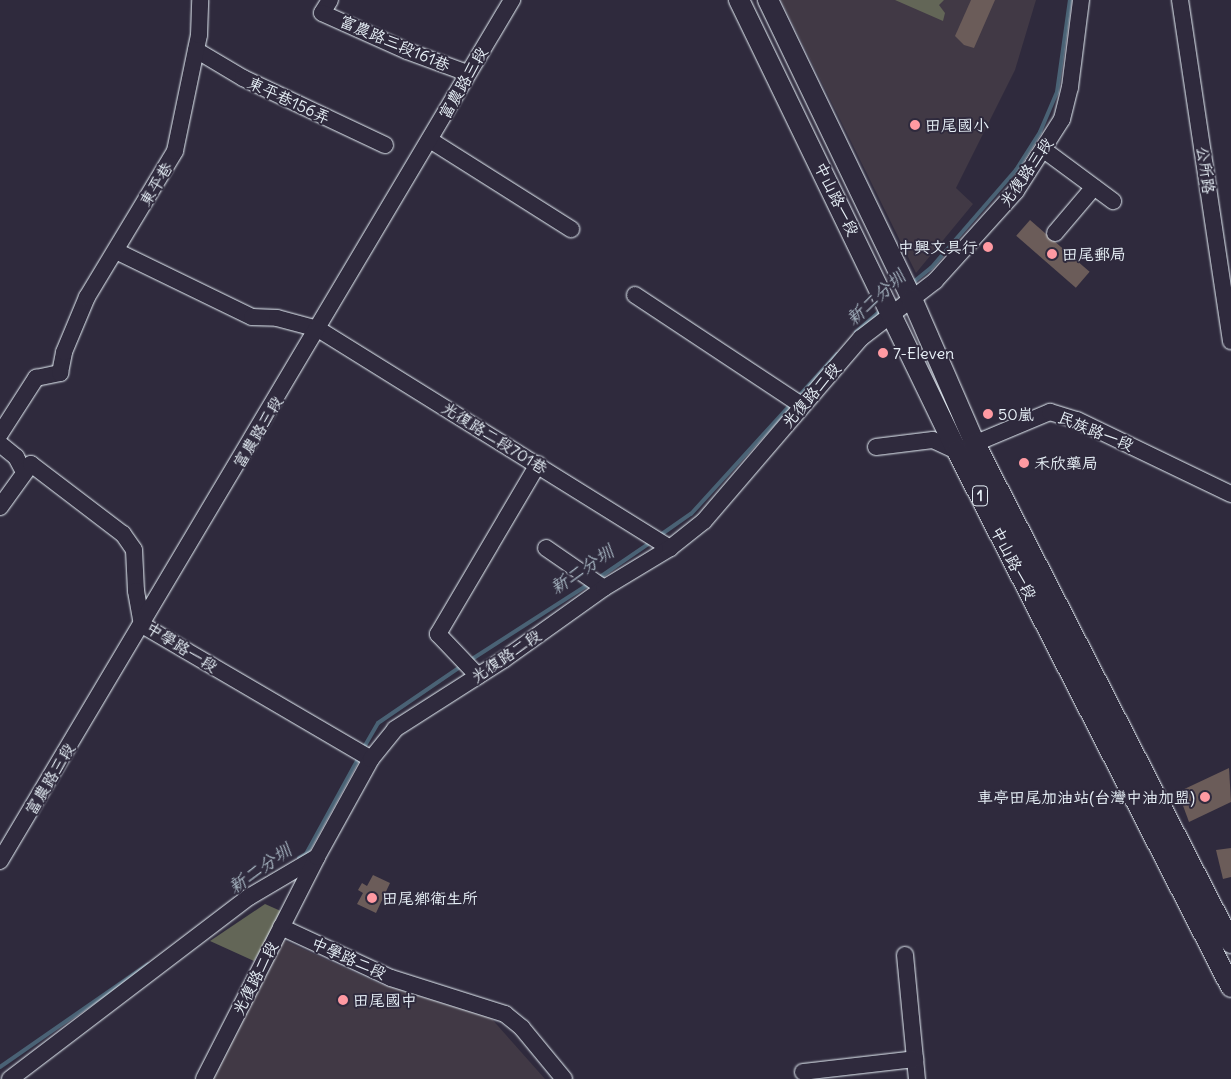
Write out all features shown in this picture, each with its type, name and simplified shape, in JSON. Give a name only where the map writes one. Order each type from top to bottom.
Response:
[{"type":"main road","name":"中山路一段","points":[[739,0],[903,307]]},
{"type":"main road","name":"中山路一段","points":[[768,0],[966,448],[1231,987]]},
{"type":"main road","name":"中山路一段","points":[[966,448],[1231,942]]},
{"type":"street","name":"東平巷","points":[[0,434],[36,378],[60,373],[64,352],[87,297],[175,151],[196,50],[200,0]]},
{"type":"street","name":"富農路三段","points":[[0,861],[318,330],[512,0]]},
{"type":"street","name":"光復路三段","points":[[903,307],[935,281],[976,238],[1016,191],[1044,150],[1062,118],[1070,87],[1081,0]]},
{"type":"street","name":"公所路","points":[[1180,0],[1231,341]]},
{"type":"street","name":"富農路三段161巷","points":[[326,6],[407,51],[468,73]]},
{"type":"street","name":"東平巷156弄","points":[[196,50],[243,78],[385,145]]},
{"type":"street","points":[[430,140],[571,229]]},
{"type":"street","points":[[1044,150],[1114,201]]},
{"type":"street","points":[[1055,233],[1094,187]]},
{"type":"street","name":"光復路二段701巷","points":[[116,251],[252,317],[277,318],[318,330],[538,464],[670,548]]},
{"type":"street","points":[[635,295],[801,405]]},
{"type":"street","name":"光復路二段","points":[[204,1079],[317,857],[371,759],[395,729],[478,676],[604,588],[670,548],[704,521],[801,405],[861,338],[903,307]]},
{"type":"street","name":"民族路一段","points":[[966,448],[1050,412],[1078,420],[1231,494]]},
{"type":"street","points":[[876,448],[933,440],[966,448]]},
{"type":"street","points":[[0,444],[16,457],[24,472],[0,507]]},
{"type":"street","name":"中學路一段","points":[[24,472],[31,464],[123,534],[134,550],[136,591],[142,625],[371,759]]},
{"type":"street","points":[[478,676],[438,634],[538,464]]},
{"type":"street","points":[[546,548],[604,588]]},
{"type":"street","points":[[10,1079],[249,897],[317,857]]},
{"type":"street","name":"中學路二段","points":[[281,927],[391,978],[505,1014],[522,1028],[564,1079]]},
{"type":"street","points":[[905,955],[917,1079]]},
{"type":"street","points":[[803,1072],[915,1059]]},
{"type":"shaded area","name":"田尾國小","points":[[781,0],[1036,0],[1015,70],[956,188],[973,204],[916,273]]},
{"type":"shaded area","name":"田尾國中","points":[[283,940],[378,983],[491,1018],[545,1079],[213,1079]]},
{"type":"green space","points":[[895,0],[944,0],[939,5],[945,13],[943,21]]},
{"type":"green space","points":[[265,904],[283,912],[254,961],[210,941]]},
{"type":"building","points":[[971,0],[995,0],[974,48],[964,45],[955,36]]},
{"type":"building","name":"田尾郵局","points":[[1030,220],[1090,272],[1076,288],[1016,236]]},
{"type":"building","name":"車亭田尾加油站(台灣中油加盟)","points":[[1229,768],[1231,802],[1189,822],[1178,792]]},
{"type":"building","points":[[1231,848],[1231,877],[1223,879],[1216,850]]},
{"type":"building","name":"田尾鄉衛生所","points":[[373,875],[390,883],[376,913],[357,904],[363,893],[358,890],[362,883],[367,886]]},
{"type":"waterway","name":"新二分圳","points":[[911,284],[931,268],[1016,170],[1040,132],[1057,92],[1070,0]]},
{"type":"waterway","name":"新二分圳","points":[[856,332],[881,310]]},
{"type":"waterway","name":"新二分圳","points":[[798,397],[837,354]]},
{"type":"waterway","name":"新二分圳","points":[[659,536],[691,514],[791,404]]},
{"type":"waterway","name":"新二分圳","points":[[597,579],[651,542]]},
{"type":"waterway","name":"新二分圳","points":[[469,661],[589,584]]},
{"type":"waterway","name":"新二分圳","points":[[363,749],[378,723],[463,665]]},
{"type":"waterway","name":"新二分圳","points":[[299,858],[306,854],[359,757]]},
{"type":"waterway","name":"新二分圳","points":[[0,1067],[148,964]]},
{"type":"place","name":"田尾國小","points":[[915,125]]},
{"type":"place","name":"中興文具行","points":[[988,247]]},
{"type":"place","name":"田尾郵局","points":[[1052,254]]},
{"type":"place","name":"7-Eleven","points":[[883,353]]},
{"type":"place","name":"50嵐","points":[[988,414]]},
{"type":"place","name":"禾欣藥局","points":[[1024,463]]},
{"type":"place","name":"車亭田尾加油站(台灣中油加盟)","points":[[1205,797]]},
{"type":"place","name":"田尾鄉衛生所","points":[[372,898]]},
{"type":"place","name":"田尾國中","points":[[343,1000]]}]
